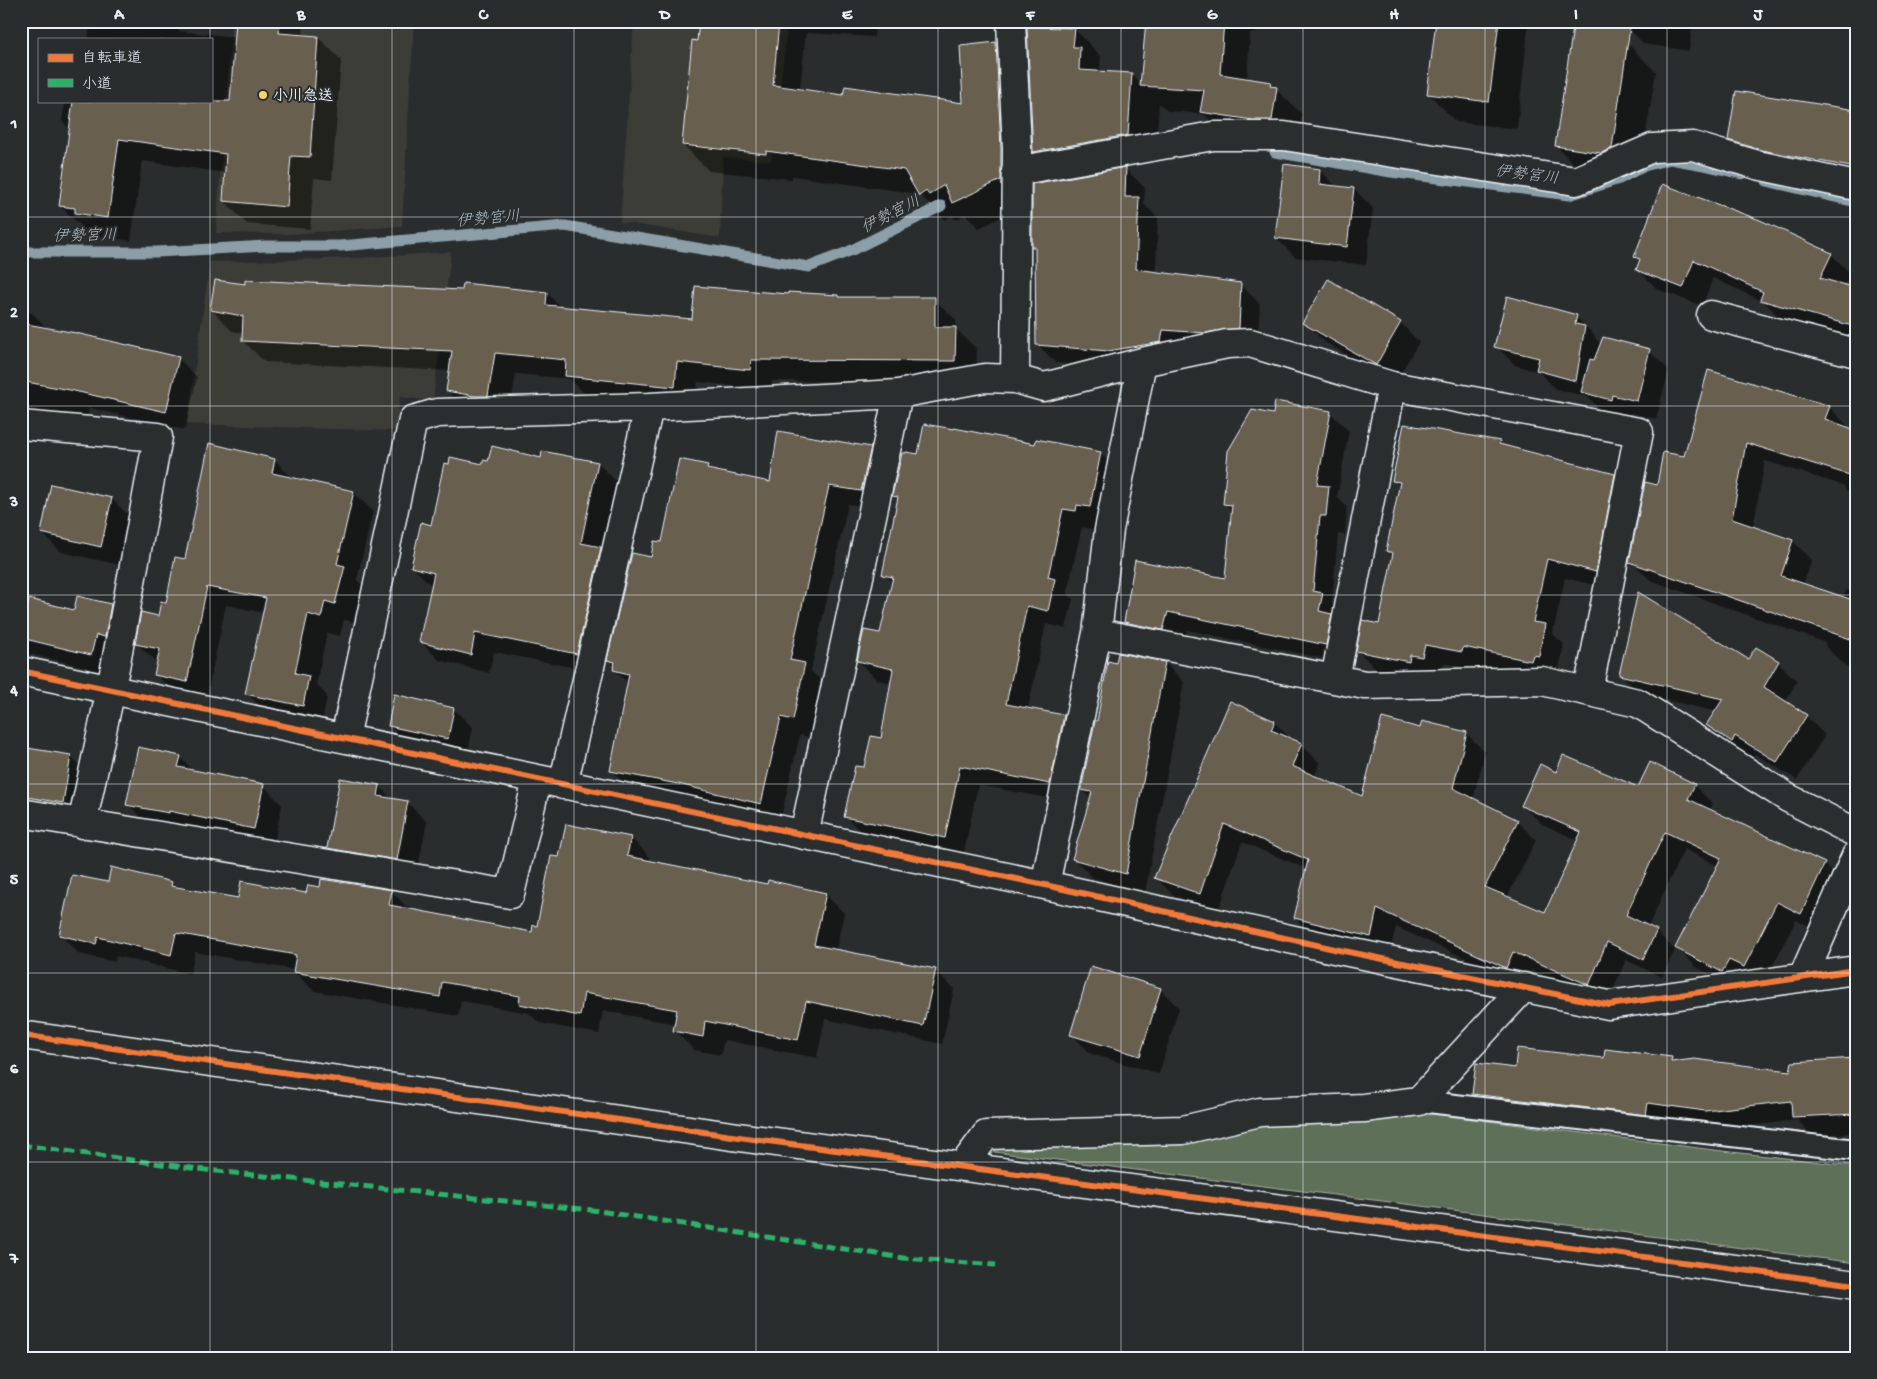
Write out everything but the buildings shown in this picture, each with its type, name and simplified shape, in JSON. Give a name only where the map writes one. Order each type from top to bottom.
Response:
[{"type":"street","points":[[1011,21],[1017,149],[1015,379]]},
{"type":"street","points":[[1016,172],[1213,136],[1284,136],[1576,180],[1652,148],[1693,146],[1756,165],[1856,186]]},
{"type":"street","points":[[1711,315],[1856,353]]},
{"type":"street","points":[[345,738],[413,420],[438,413],[649,407],[898,394],[984,378],[1015,379],[1044,387],[1142,362],[1227,344],[1250,343],[1392,386],[1639,432],[1588,691]]},
{"type":"street","points":[[1045,884],[1097,633],[1109,530],[1142,362]]},
{"type":"street","points":[[1335,678],[1392,386]]},
{"type":"street","points":[[804,835],[898,394]]},
{"type":"street","points":[[563,785],[649,407]]},
{"type":"street","points":[[21,425],[158,437],[111,689],[82,824]]},
{"type":"street","points":[[1097,633],[1365,685],[1542,681],[1638,703],[1788,798],[1856,833]]},
{"type":"street","points":[[21,671],[537,780],[1045,884],[1338,950],[1524,986],[1609,1005],[1856,970]]},
{"type":"street","points":[[21,813],[510,894],[537,780]]},
{"type":"street","points":[[1803,977],[1856,856]]},
{"type":"street","points":[[963,1166],[986,1135],[1183,1130],[1260,1112],[1364,1108],[1419,1102],[1524,986]]},
{"type":"street","points":[[21,1035],[754,1139],[1856,1285]]},
{"type":"lane","points":[[1419,1102],[1856,1150]]},
{"type":"shaded area","points":[[232,21],[414,21],[402,226],[289,234],[216,233]]},
{"type":"shaded area","points":[[634,21],[788,21],[771,161],[723,157],[720,238],[620,222]]},
{"type":"shaded area","points":[[451,252],[433,401],[400,397],[396,431],[187,424],[210,262],[358,258]]},
{"type":"green space","points":[[1434,1114],[1856,1166],[1856,1263],[994,1152],[997,1146],[1264,1123]]},
{"type":"waterway","name":"伊勢宮川","points":[[1275,152],[1391,172],[1569,195],[1619,179],[1644,166],[1670,159],[1742,174]]},
{"type":"waterway","name":"伊勢宮川","points":[[1767,181],[1856,202]]},
{"type":"waterway","name":"伊勢宮川","points":[[21,252],[157,252],[266,246],[340,246],[565,226],[809,267],[850,251],[941,206]]},
{"type":"marked path","points":[[21,1145],[206,1170],[592,1210],[903,1258],[996,1265]]},
{"type":"cycle path","points":[[21,671],[1045,885],[1339,950],[1609,1005],[1856,970]]},
{"type":"cycle path","points":[[21,1035],[753,1139],[1856,1285]]},
{"type":"place","name":"小川急送","points":[[263,95]]}]
